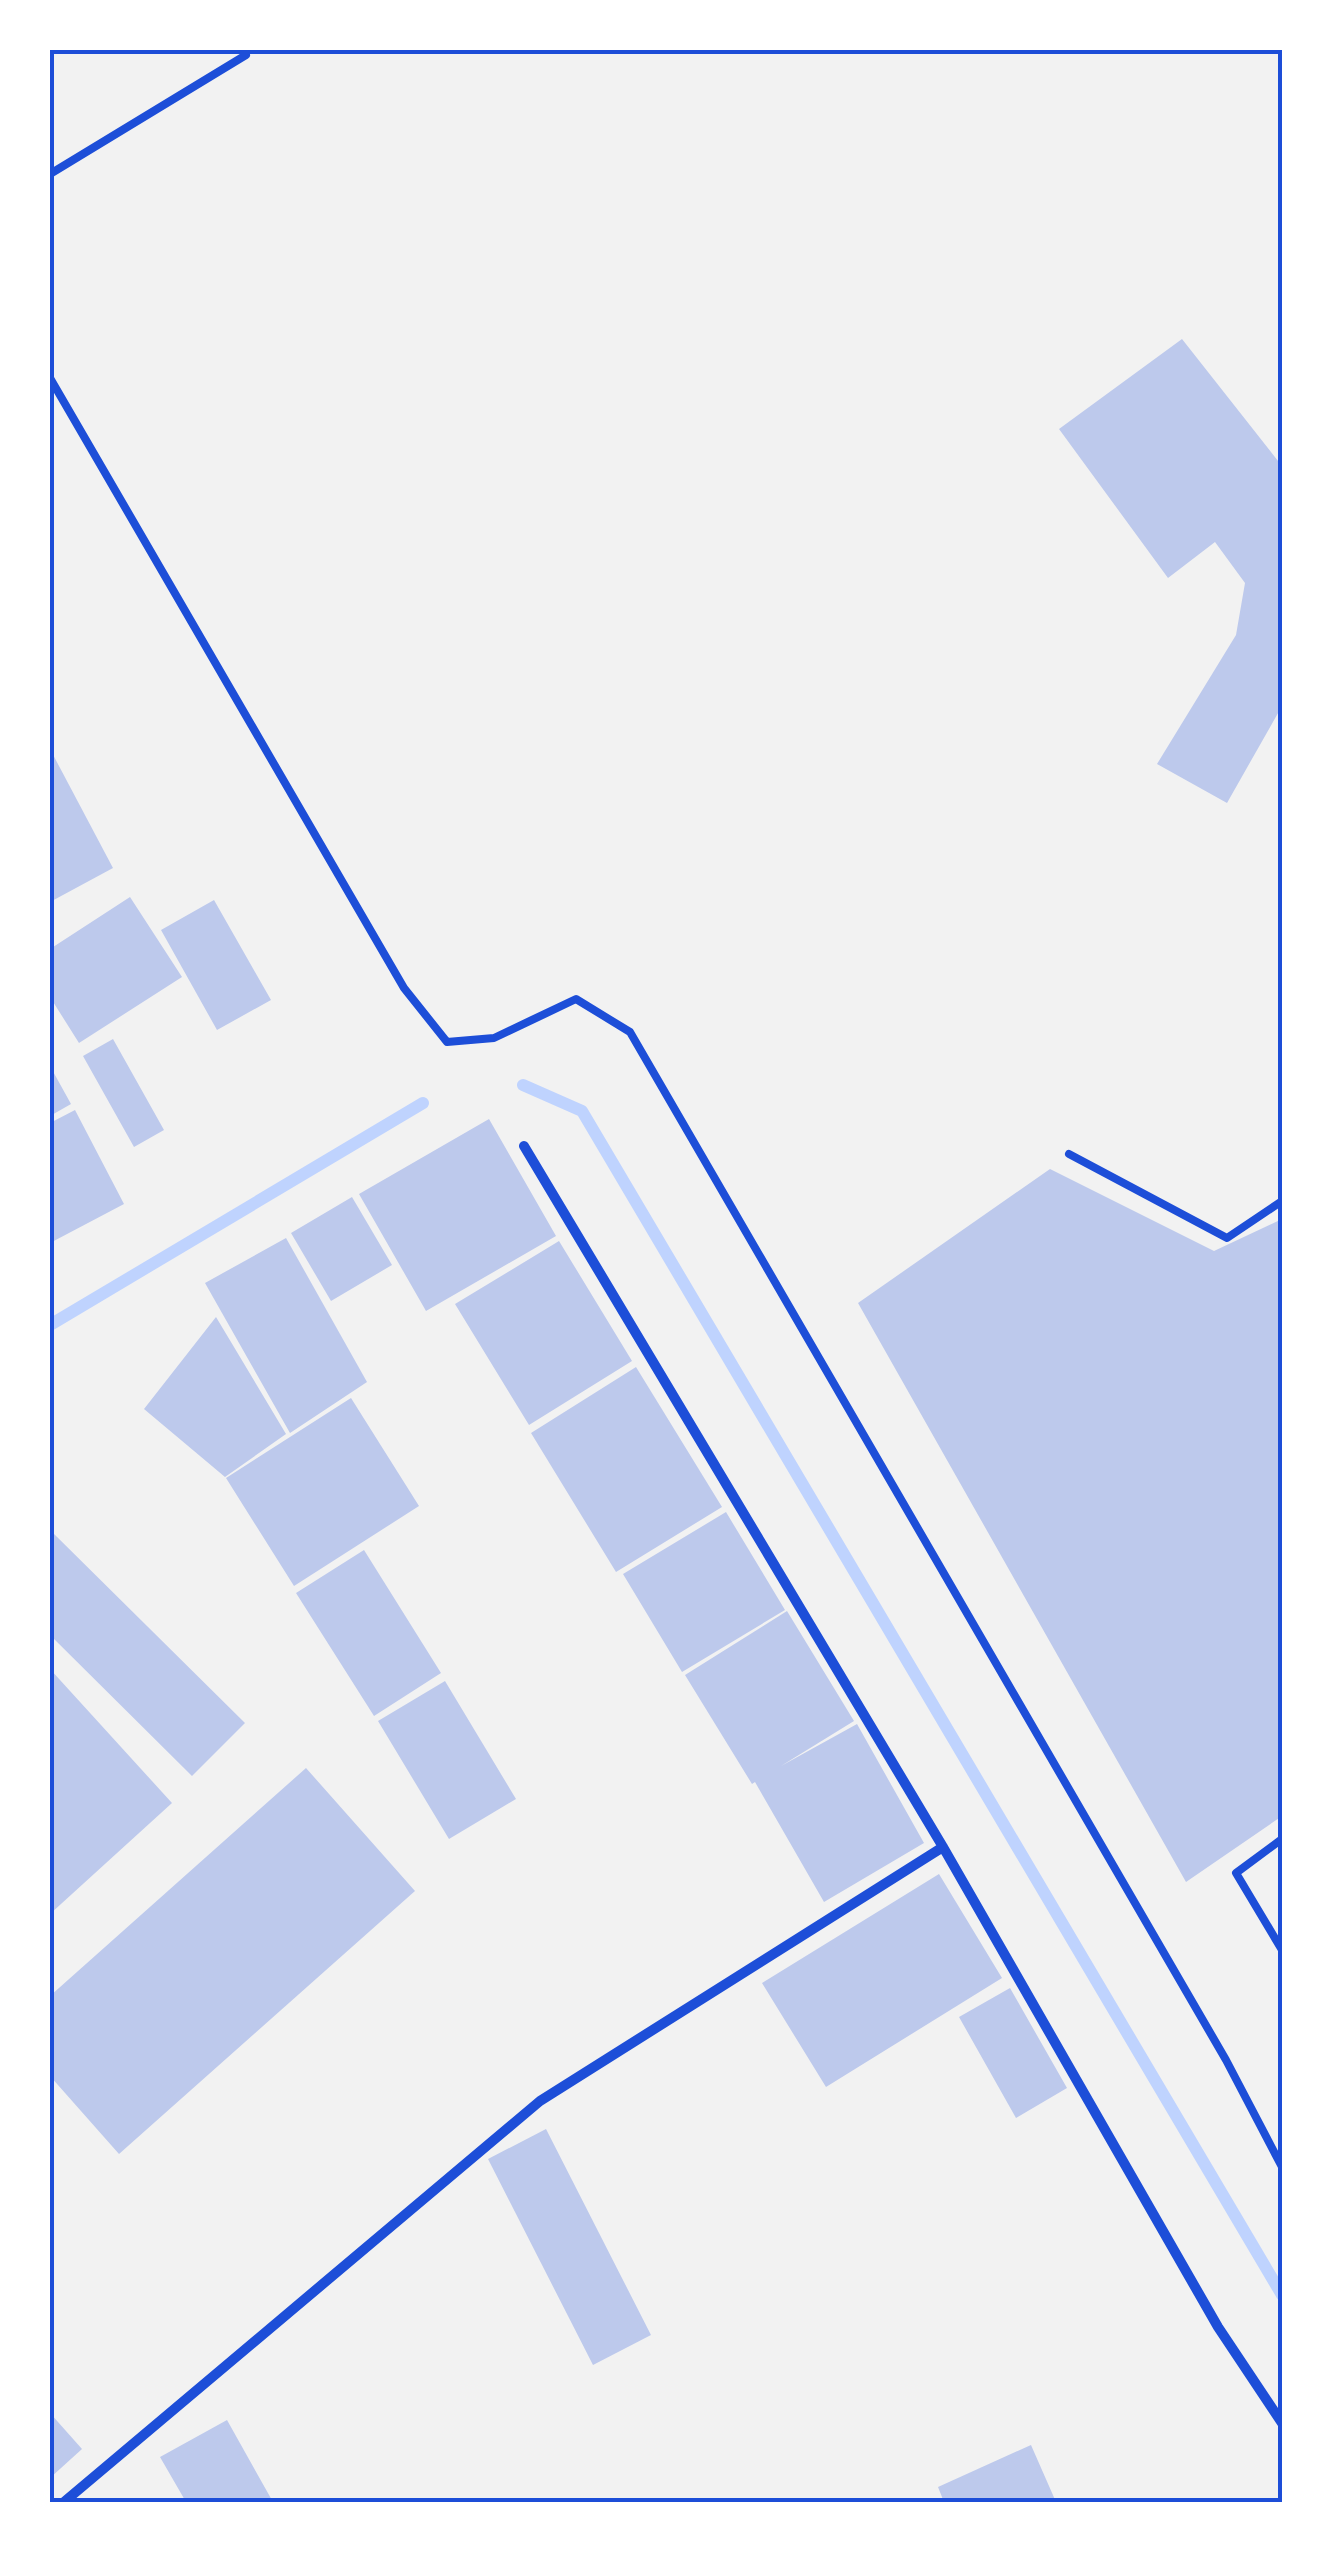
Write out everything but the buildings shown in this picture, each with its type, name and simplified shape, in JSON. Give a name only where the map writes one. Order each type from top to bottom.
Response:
[{"type":"street","points":[[524,1146],[943,1848],[1218,2326],[1282,2423]]},
{"type":"street","points":[[64,2502],[540,2100],[943,1848]]},
{"type":"lane","points":[[50,174],[246,55]]},
{"type":"lane","points":[[50,378],[404,988],[447,1042],[494,1038],[576,999],[630,1032],[1226,2060],[1282,2167]]},
{"type":"lane","points":[[1069,1154],[1226,1238],[1282,1201]]},
{"type":"lane","points":[[1282,1839],[1236,1873],[1282,1950]]},
{"type":"waterway","points":[[523,1085],[582,1111],[1282,2295]]},
{"type":"waterway","points":[[50,1325],[423,1103]]}]
